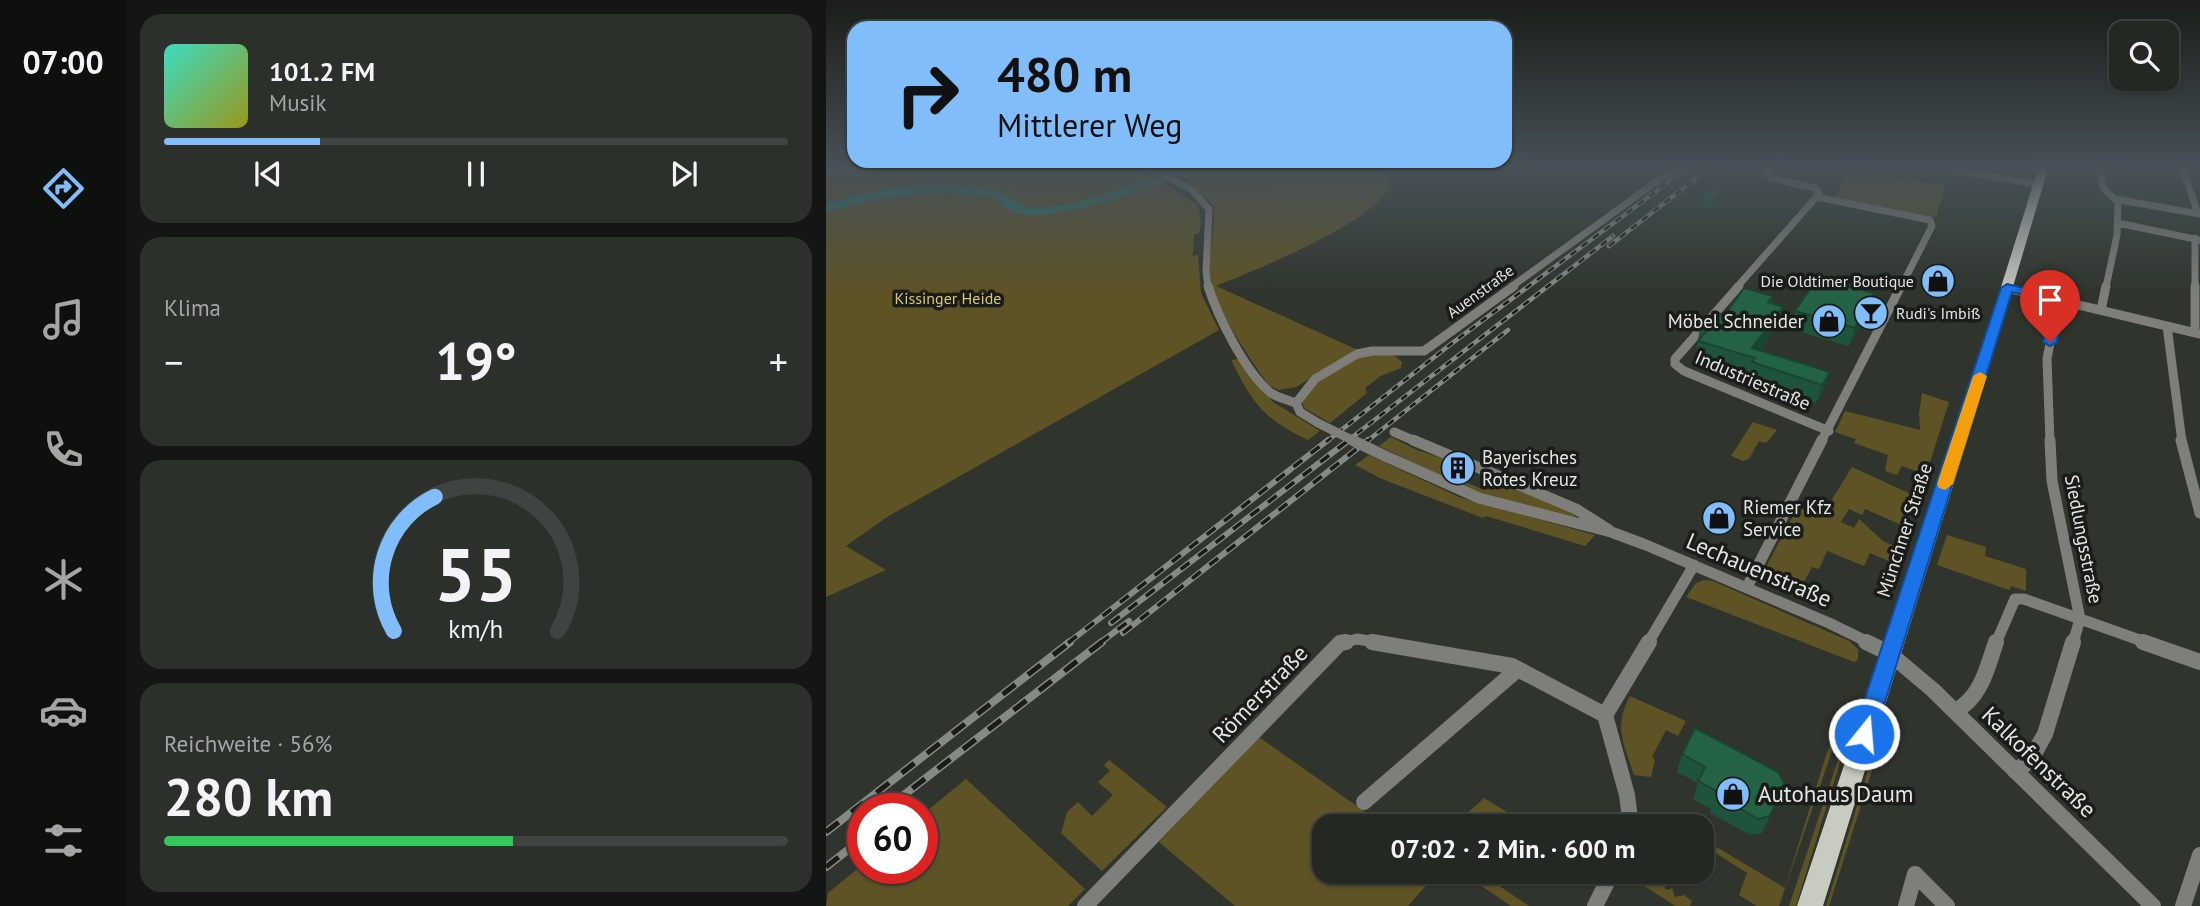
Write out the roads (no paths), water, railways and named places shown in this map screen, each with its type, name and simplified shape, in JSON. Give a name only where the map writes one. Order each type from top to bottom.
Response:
[{"type":"main road","name":"Münchner Straße","points":[[1810,906],[2029,211]]},
{"type":"street","name":"Lechauenstraße","points":[[1210,211],[1206,246],[1209,289],[1258,380],[1271,393],[1296,403],[1300,412],[1385,456],[1479,498],[1611,532],[1747,587],[1859,636],[1889,653]]},
{"type":"street","name":"Auenstraße","points":[[1296,403],[1306,387],[1354,355],[1376,351],[1413,354],[1424,351],[1616,211]]},
{"type":"street","name":"Industriestraße","points":[[1804,211],[1675,359],[1675,364],[1684,371],[1829,431]]},
{"type":"street","name":"Industriestraße","points":[[1747,587],[1932,226],[1930,220],[1922,217],[1892,211]]},
{"type":"street","points":[[2101,310],[2119,223],[2118,211]]},
{"type":"street","points":[[2007,288],[2197,333],[2197,239],[2119,223]]},
{"type":"street","name":"Siedlungsstraße","points":[[2015,771],[2030,761],[2045,734],[2080,620],[2052,481],[2047,359],[2058,300]]},
{"type":"street","points":[[2167,326],[2181,439],[2200,513]]},
{"type":"street","name":"Lechauenstraße","points":[[1394,432],[1576,509],[1597,520],[1611,532]]},
{"type":"street","points":[[1630,814],[1627,794],[1605,715],[1694,565]]},
{"type":"street","points":[[1955,711],[1967,705],[1977,693],[2011,603],[2015,599],[2024,599],[2080,620]]},
{"type":"street","name":"Siedlungsstraße","points":[[2080,620],[2200,662]]},
{"type":"street","name":"Römerstraße","points":[[1085,906],[1340,643],[1357,639],[1518,669],[1605,715]]},
{"type":"street","name":"Kalkofenstraße","points":[[1889,653],[1955,711],[2153,906]]},
{"type":"street","points":[[1364,802],[1518,669]]},
{"type":"street","points":[[2183,906],[2200,855]]},
{"type":"street","points":[[1906,906],[1915,874],[1947,906]]},
{"type":"street","points":[[1595,906],[1606,884]]},
{"type":"railway","points":[[1326,442],[1451,344],[1629,211]]},
{"type":"railway","points":[[1609,246],[1654,211]]},
{"type":"railway","points":[[1346,442],[1613,236]]},
{"type":"railway","points":[[1366,442],[1508,330]]},
{"type":"railway","points":[[1068,643],[1328,440]]},
{"type":"railway","points":[[1111,623],[1349,440]]},
{"type":"railway","points":[[1123,633],[1368,440]]},
{"type":"railway","points":[[1100,643],[1129,621]]},
{"type":"railway","points":[[826,832],[1070,642]]},
{"type":"railway","points":[[906,793],[1102,642]]},
{"type":"railway","points":[[826,867],[847,851]]},
{"type":"place","name":"Die Oldtimer Boutique","points":[[1938,281]]},
{"type":"place","name":"Rudi's Imbiß","points":[[1871,313]]},
{"type":"place","name":"Möbel Schneider","points":[[1829,321]]},
{"type":"place","name":"Bayerisches Rotes Kreuz","points":[[1458,468]]},
{"type":"place","name":"Riemer Kfz Service","points":[[1719,518]]},
{"type":"place","name":"Autohaus Daum","points":[[1733,794]]},
{"type":"park label","name":"Kissinger Heide","points":[[948,298]]}]
